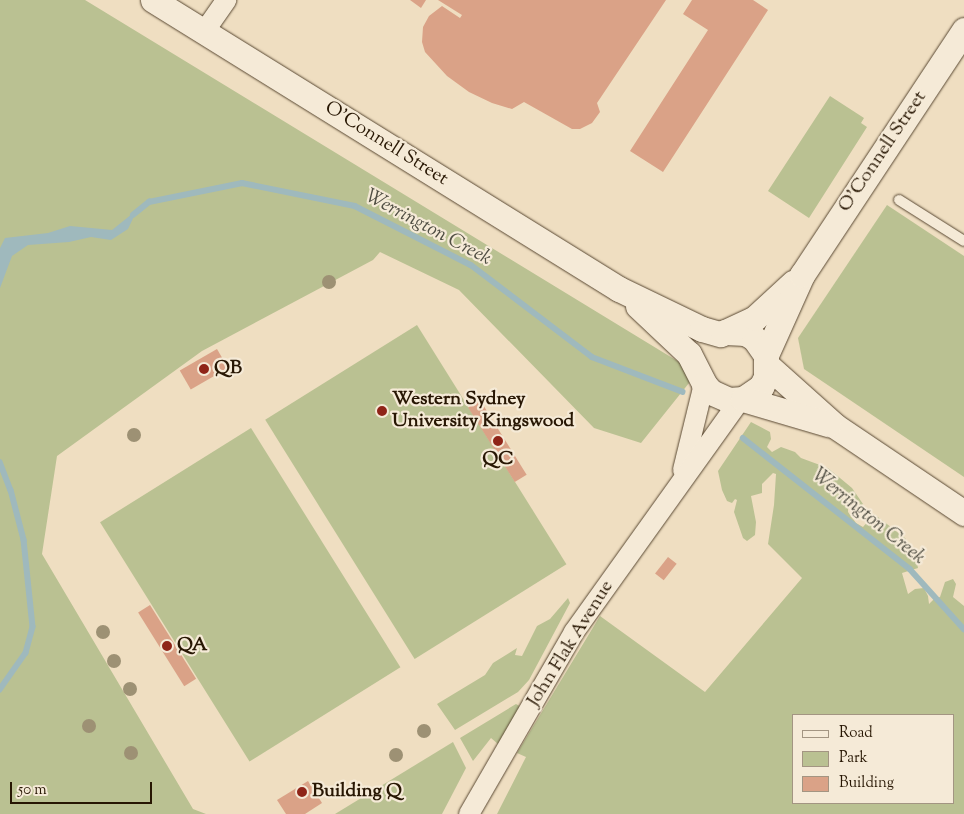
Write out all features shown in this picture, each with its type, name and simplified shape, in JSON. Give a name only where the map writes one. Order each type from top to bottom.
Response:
[{"type":"street","name":"O'Connell Street","points":[[153,0],[620,289],[702,329],[723,333],[745,333],[758,342],[767,360]]},
{"type":"street","points":[[204,32],[226,0]]},
{"type":"street","name":"O'Connell Street","points":[[620,289],[689,354],[702,382],[719,398],[741,400],[761,387],[766,377],[767,360],[802,274],[964,30]]},
{"type":"street","name":"O'Connell Street","points":[[702,382],[699,363],[704,347],[723,333],[755,318],[802,274]]},
{"type":"street","points":[[767,360],[835,426],[964,514]]},
{"type":"street","name":"John Flak Avenue","points":[[681,480],[702,382]]},
{"type":"street","points":[[741,400],[835,426]]},
{"type":"street","name":"John Flak Avenue","points":[[469,814],[574,632],[681,480],[741,400]]},
{"type":"lane","points":[[900,200],[964,242]]},
{"type":"green space","points":[[0,0],[85,0],[697,373],[641,443],[594,428],[459,290],[380,252],[373,260],[202,351],[57,456],[42,554],[193,809],[206,814],[0,814]]},
{"type":"green space","points":[[830,96],[864,118],[861,123],[867,127],[809,218],[768,191]]},
{"type":"green space","points":[[887,205],[964,256],[964,477],[804,369],[798,338]]},
{"type":"green space","points":[[417,325],[566,564],[415,659],[265,420]]},
{"type":"green space","points":[[751,422],[770,432],[771,439],[767,447],[772,452],[781,447],[795,452],[801,458],[828,468],[852,488],[863,504],[860,508],[848,508],[848,512],[856,523],[863,527],[874,514],[905,538],[916,558],[918,568],[902,573],[908,594],[915,589],[924,588],[929,604],[934,599],[940,597],[945,582],[953,579],[956,584],[953,597],[964,606],[964,814],[497,814],[526,757],[517,753],[600,616],[705,692],[802,578],[768,544],[774,505],[776,474],[773,473],[762,484],[762,493],[751,496],[756,522],[755,535],[747,541],[743,538],[734,512],[737,500],[735,499],[732,503],[727,501],[722,490],[718,471]]},
{"type":"green space","points":[[251,428],[400,667],[249,761],[100,522]]},
{"type":"green space","points":[[568,598],[570,603],[529,680],[518,692],[455,730],[437,704],[485,675],[493,663],[517,648],[515,655],[522,656],[537,626],[550,619]]},
{"type":"green space","points":[[516,704],[521,707],[498,744],[491,738],[473,761],[460,738]]},
{"type":"green space","points":[[453,742],[466,768],[442,814],[335,814]]},
{"type":"water","points":[[137,210],[128,229],[111,240],[91,237],[69,242],[28,245],[12,256],[0,288],[0,248],[5,238],[48,233],[70,226],[112,230]]},
{"type":"building","points":[[410,0],[426,0],[421,8]]},
{"type":"building","points":[[438,0],[666,0],[597,103],[600,112],[592,123],[580,129],[572,129],[524,102],[512,109],[492,103],[469,92],[447,76],[425,52],[422,42],[423,27],[429,16],[442,6],[460,18],[462,15]]},
{"type":"building","points":[[692,0],[753,0],[768,10],[663,172],[630,151],[708,30],[683,14]]},
{"type":"building","name":"QB","points":[[217,349],[228,368],[191,390],[180,370]]},
{"type":"building","name":"QC","points":[[480,400],[527,475],[515,482],[468,407]]},
{"type":"building","points":[[668,557],[677,564],[664,580],[655,574]]},
{"type":"building","name":"QA","points":[[150,605],[196,679],[184,686],[138,612]]},
{"type":"building","name":"Building Q","points":[[308,781],[322,803],[305,814],[286,814],[277,800]]},
{"type":"waterway","name":"Werrington Creek","points":[[133,215],[149,202],[242,183],[355,206],[471,265],[592,357],[683,392]]},
{"type":"waterway","name":"Werrington Creek","points":[[743,438],[910,569],[964,629]]},
{"type":"waterway","points":[[0,462],[11,490],[24,540],[33,627],[26,653],[0,690]]},
{"type":"place","name":"QB","points":[[204,369]]},
{"type":"place","name":"Western Sydney University Kingswood","points":[[382,411]]},
{"type":"place","name":"QC","points":[[498,441]]},
{"type":"place","name":"QA","points":[[167,646]]},
{"type":"place","name":"Building Q","points":[[302,792]]}]
